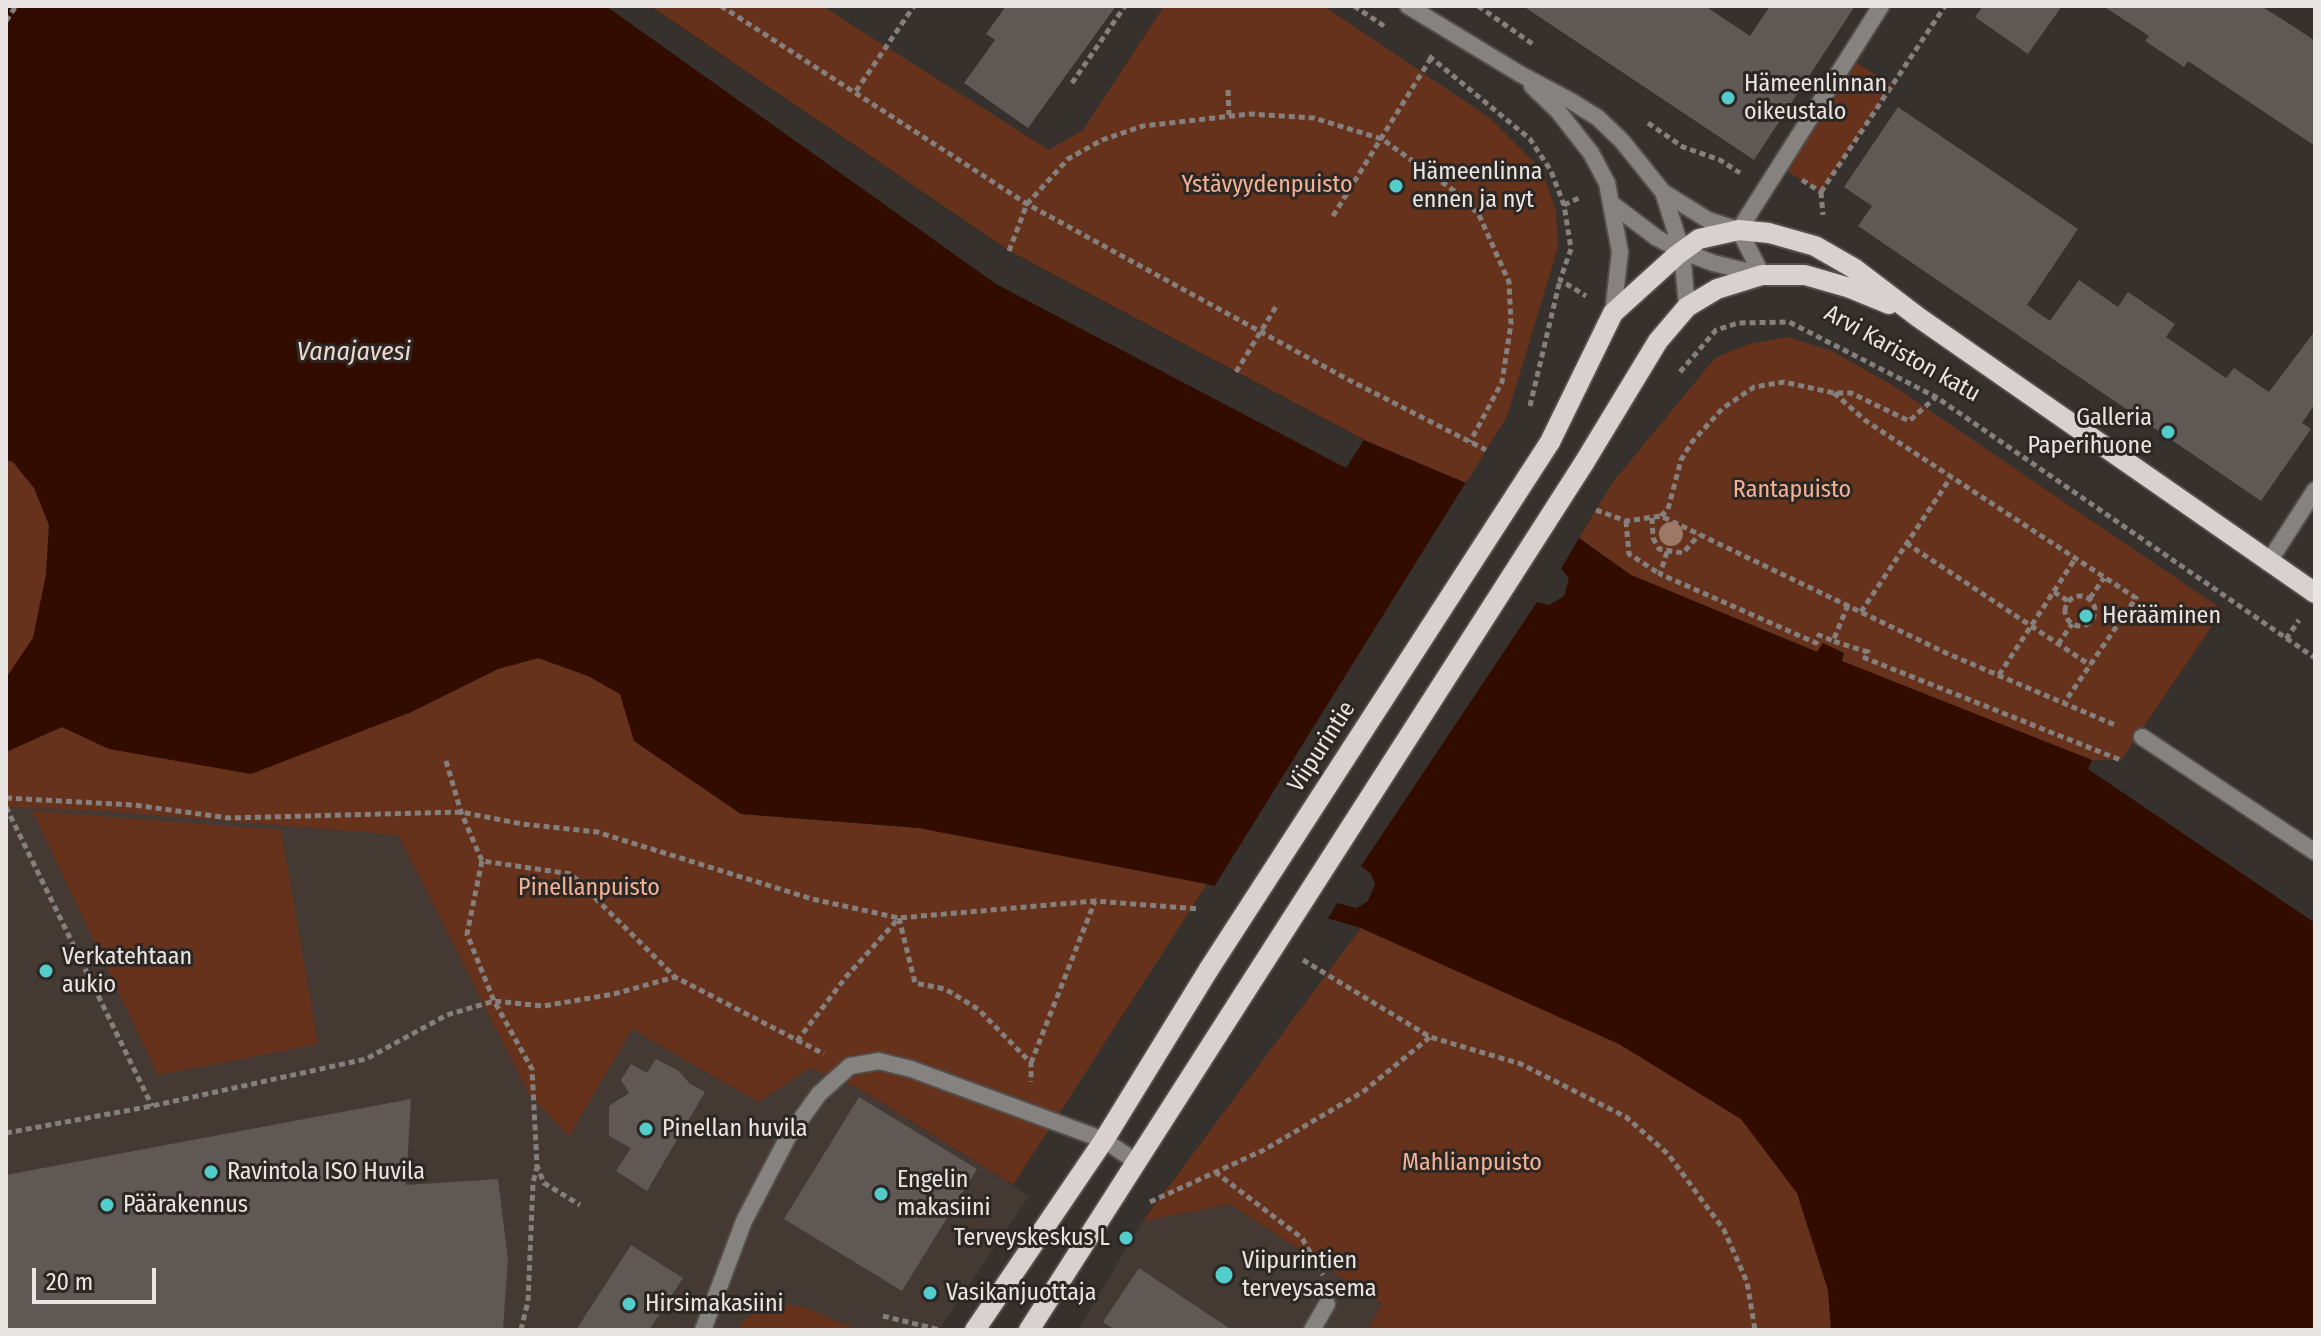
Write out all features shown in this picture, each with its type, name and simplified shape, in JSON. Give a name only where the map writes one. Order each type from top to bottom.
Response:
[{"type":"main road","name":"Viipurintie","points":[[975,1330],[1104,1140],[1209,969],[1550,442],[1613,313],[1699,239],[1739,230]]},
{"type":"main road","name":"Arvi Kariston katu","points":[[1739,230],[1769,233],[1815,246],[1855,269],[1918,317],[2315,593]]},
{"type":"main road","name":"Arvi Kariston katu","points":[[1687,307],[1717,289],[1762,275],[1805,275],[1850,288],[1918,317]]},
{"type":"main road","points":[[1029,1330],[1584,463],[1658,341],[1687,307]]},
{"type":"street","name":"Arvi Kariston katu","points":[[1408,6],[1598,118],[1622,141],[1663,192],[1708,220],[1739,230]]},
{"type":"street","points":[[1762,275],[1739,230],[1881,6]]},
{"type":"street","name":"Arvi Kariston katu","points":[[1520,74],[1558,111],[1591,153],[1607,183],[1620,252],[1613,313]]},
{"type":"street","name":"Arvi Kariston katu","points":[[1663,192],[1682,251],[1687,307]]},
{"type":"street","name":"Arvi Kariston katu","points":[[1612,204],[1657,238],[1682,251],[1713,263],[1762,275]]},
{"type":"street","points":[[2268,563],[2315,490]]},
{"type":"street","points":[[2142,737],[2315,852]]},
{"type":"street","points":[[703,1330],[744,1221],[788,1137],[819,1094],[850,1066],[879,1061],[911,1069],[1104,1140],[1135,1161]]},
{"type":"street","points":[[1312,1330],[1327,1304]]},
{"type":"path","points":[[6,21],[16,6]]},
{"type":"path","points":[[721,6],[1027,204],[1347,379],[1486,450]]},
{"type":"path","points":[[856,91],[914,6]]},
{"type":"path","points":[[1072,83],[1125,6]]},
{"type":"path","points":[[1354,6],[1386,27]]},
{"type":"path","points":[[1478,6],[1542,50]]},
{"type":"path","points":[[1821,192],[1945,6]]},
{"type":"path","points":[[1419,50],[1530,139],[1551,171],[1564,205],[1571,249],[1560,280],[1528,412]]},
{"type":"path","points":[[1333,216],[1431,58]]},
{"type":"path","points":[[1228,90],[1229,115]]},
{"type":"path","points":[[1009,251],[1027,204],[1068,159],[1102,140],[1143,126],[1229,115],[1314,118],[1382,139],[1425,168],[1479,215],[1509,282],[1511,324],[1502,382],[1470,442]]},
{"type":"path","points":[[1645,120],[1683,147],[1720,160],[1751,180]]},
{"type":"path","points":[[1560,280],[1613,313]]},
{"type":"path","points":[[1236,372],[1277,305]]},
{"type":"path","name":"Arvi Kariston katu","points":[[1658,341],[1688,360],[1716,330],[1738,323],[1789,322],[1936,397],[2315,658]]},
{"type":"path","points":[[1596,510],[1626,521],[1661,516],[1668,509],[1681,460],[1692,442],[1723,408],[1740,396],[1773,382],[1851,393],[1909,421],[1936,397]]},
{"type":"path","points":[[1834,393],[1866,421],[2136,598],[2064,703]]},
{"type":"path","points":[[1861,612],[1951,477]]},
{"type":"path","points":[[1661,516],[1861,612],[2142,737]]},
{"type":"path","points":[[1652,518],[1655,545],[1667,552],[1683,553],[1699,535]]},
{"type":"path","points":[[1626,521],[1629,554],[1660,574],[1816,643],[1819,635],[1868,652],[1865,658],[2125,762]]},
{"type":"path","points":[[1906,543],[2090,665]]},
{"type":"path","points":[[1660,574],[1667,552]]},
{"type":"path","points":[[1999,675],[2075,559]]},
{"type":"path","points":[[2090,598],[2104,578]]},
{"type":"path","points":[[2054,592],[2068,601]]},
{"type":"path","points":[[2072,624],[2065,610],[2068,601],[2076,596],[2090,598]]},
{"type":"path","points":[[2072,624],[2082,626],[2091,621],[2096,611],[2090,598]]},
{"type":"path","points":[[1833,641],[1848,605]]},
{"type":"path","points":[[2058,644],[2072,624]]},
{"type":"path","points":[[446,761],[461,812],[482,861],[467,934],[494,1001],[532,1069],[537,1166],[533,1183],[528,1301],[521,1330]]},
{"type":"path","points":[[6,798],[134,805],[229,818],[461,812],[522,824],[597,832],[812,899],[899,918],[1095,901],[1200,909]]},
{"type":"path","points":[[6,807],[152,1106]]},
{"type":"path","points":[[482,861],[571,874],[675,977],[850,1066]]},
{"type":"path","points":[[1031,1111],[1031,1063],[1095,901]]},
{"type":"path","points":[[797,1041],[846,977],[899,918]]},
{"type":"path","points":[[899,918],[915,983],[945,989],[978,1009],[1031,1063]]},
{"type":"path","points":[[1303,960],[1430,1037],[1521,1064],[1626,1117],[1668,1154],[1709,1205],[1729,1240],[1747,1282],[1755,1330]]},
{"type":"path","points":[[6,1133],[152,1106],[366,1059],[447,1015],[494,1001],[543,1006],[614,994],[675,977]]},
{"type":"path","points":[[1148,1203],[1264,1150],[1364,1091],[1430,1037]]},
{"type":"path","points":[[537,1166],[544,1183]]},
{"type":"path","points":[[1215,1172],[1302,1238],[1323,1271],[1327,1304]]},
{"type":"path","points":[[533,1183],[544,1183],[580,1205]]},
{"type":"path","points":[[883,1316],[940,1330]]},
{"type":"shaded area","points":[[6,807],[103,811],[398,835],[451,937],[568,1135],[632,1028],[758,1102],[809,1068],[860,1089],[1029,1196],[939,1330],[6,1330]]},
{"type":"shaded area","name":"Viipurintien terveysasema","points":[[1230,1204],[1382,1304],[1368,1330],[1078,1330],[1143,1221]]},
{"type":"green space","name":"Ystävyydenpuisto","points":[[650,6],[822,6],[1049,150],[1083,130],[1164,6],[1324,6],[1491,119],[1536,164],[1547,184],[1556,212],[1558,247],[1507,416],[1466,483],[1364,440],[1009,251]]},
{"type":"green space","points":[[1849,58],[1892,85],[1821,192],[1779,166]]},
{"type":"green space","name":"Rantapuisto","points":[[1788,337],[1832,351],[1892,385],[2223,610],[2121,760],[2092,760],[1841,661],[1844,653],[1823,644],[1818,652],[1631,575],[1579,538],[1613,482],[1715,358],[1749,344]]},
{"type":"green space","points":[[6,460],[13,461],[34,488],[49,525],[46,575],[33,638],[6,678]]},
{"type":"green space","name":"Pinellanpuisto","points":[[538,658],[588,676],[620,694],[634,741],[741,814],[919,828],[1207,884],[1013,1185],[860,1089],[810,1068],[758,1102],[632,1029],[569,1136],[529,1094],[398,835],[103,811],[6,807],[6,752],[62,727],[109,749],[409,713],[498,669]]},
{"type":"green space","points":[[32,811],[281,830],[318,1044],[158,1075]]},
{"type":"green space","name":"Mahlianpuisto","points":[[1361,928],[1619,1044],[1741,1119],[1797,1193],[1828,1290],[1831,1330],[1368,1330],[1382,1304],[1230,1204],[1143,1221]]},
{"type":"green space","points":[[769,1303],[804,1307],[858,1330],[737,1330],[743,1321]]},
{"type":"water","name":"Vanajavesi","points":[[6,6],[650,6],[1009,251],[1364,440],[1466,483],[1579,538],[1631,575],[1817,652],[1823,643],[1844,653],[1842,661],[2092,760],[2088,769],[2315,923],[2315,1330],[1831,1330],[1828,1290],[1797,1193],[1741,1119],[1619,1044],[1361,928],[1207,884],[919,828],[741,814],[634,741],[620,694],[588,676],[538,658],[498,669],[409,713],[251,774],[109,749],[62,727],[6,752],[6,678],[33,638],[46,575],[49,525],[34,488],[13,462],[6,460]]},
{"type":"pier","points":[[606,6],[650,6],[1009,251],[1364,440],[1346,468],[996,284]]},
{"type":"pier","points":[[1468,479],[1581,534],[1561,569],[1569,578],[1564,596],[1549,605],[1537,602],[1361,866],[1371,874],[1375,885],[1367,902],[1356,908],[1337,903],[1326,922],[1212,890]]},
{"type":"building","points":[[1006,6],[1116,6],[1028,128],[964,83],[995,40],[986,34]]},
{"type":"building","name":"Hämeenlinnan oikeustalo","points":[[1523,6],[1705,6],[1750,36],[1770,6],[1855,6],[1754,160]]},
{"type":"building","points":[[1983,6],[2062,6],[2028,54],[1975,17]]},
{"type":"building","points":[[2103,6],[2261,6],[2296,28],[2315,41],[2315,146],[2188,61],[2184,67],[2145,41],[2149,36]]},
{"type":"building","points":[[1898,107],[2078,229],[2027,305],[2050,321],[2079,280],[2118,307],[2128,292],[2175,324],[2166,337],[2226,378],[2234,368],[2269,392],[2315,331],[2315,404],[2302,423],[2311,429],[2261,501],[1858,226],[1872,206],[1844,187]]},
{"type":"building","name":"Pinellan huvila","points":[[656,1059],[679,1071],[689,1083],[705,1092],[647,1191],[616,1171],[631,1148],[609,1136],[609,1106],[629,1093],[621,1080],[631,1064],[647,1073]]},
{"type":"building","name":"Engelin makasiini","points":[[859,1097],[977,1169],[902,1291],[784,1219]]},
{"type":"building","points":[[411,1099],[406,1185],[498,1179],[508,1260],[503,1330],[6,1330],[6,1175]]},
{"type":"building","name":"Hirsimakasiini","points":[[631,1245],[683,1278],[649,1330],[576,1330]]},
{"type":"building","points":[[1139,1268],[1232,1330],[1115,1330],[1103,1322]]},
{"type":"place","name":"Hämeenlinnan oikeustalo","points":[[1728,98]]},
{"type":"place","name":"Hämeenlinna ennen ja nyt","points":[[1396,186]]},
{"type":"place","name":"Galleria Paperihuone","points":[[2168,432]]},
{"type":"place","name":"Herääminen","points":[[2086,616]]},
{"type":"place","name":"Verkatehtaan aukio","points":[[46,971]]},
{"type":"place","name":"Pinellan huvila","points":[[646,1129]]},
{"type":"place","name":"Ravintola ISO Huvila","points":[[211,1172]]},
{"type":"place","name":"Engelin makasiini","points":[[881,1194]]},
{"type":"place","name":"Päärakennus","points":[[107,1205]]},
{"type":"place","name":"Terveyskeskus L","points":[[1126,1238]]},
{"type":"place","name":"Viipurintien terveysasema","points":[[1224,1275]]},
{"type":"place","name":"Vasikanjuottaja","points":[[930,1293]]},
{"type":"place","name":"Hirsimakasiini","points":[[629,1304]]}]
